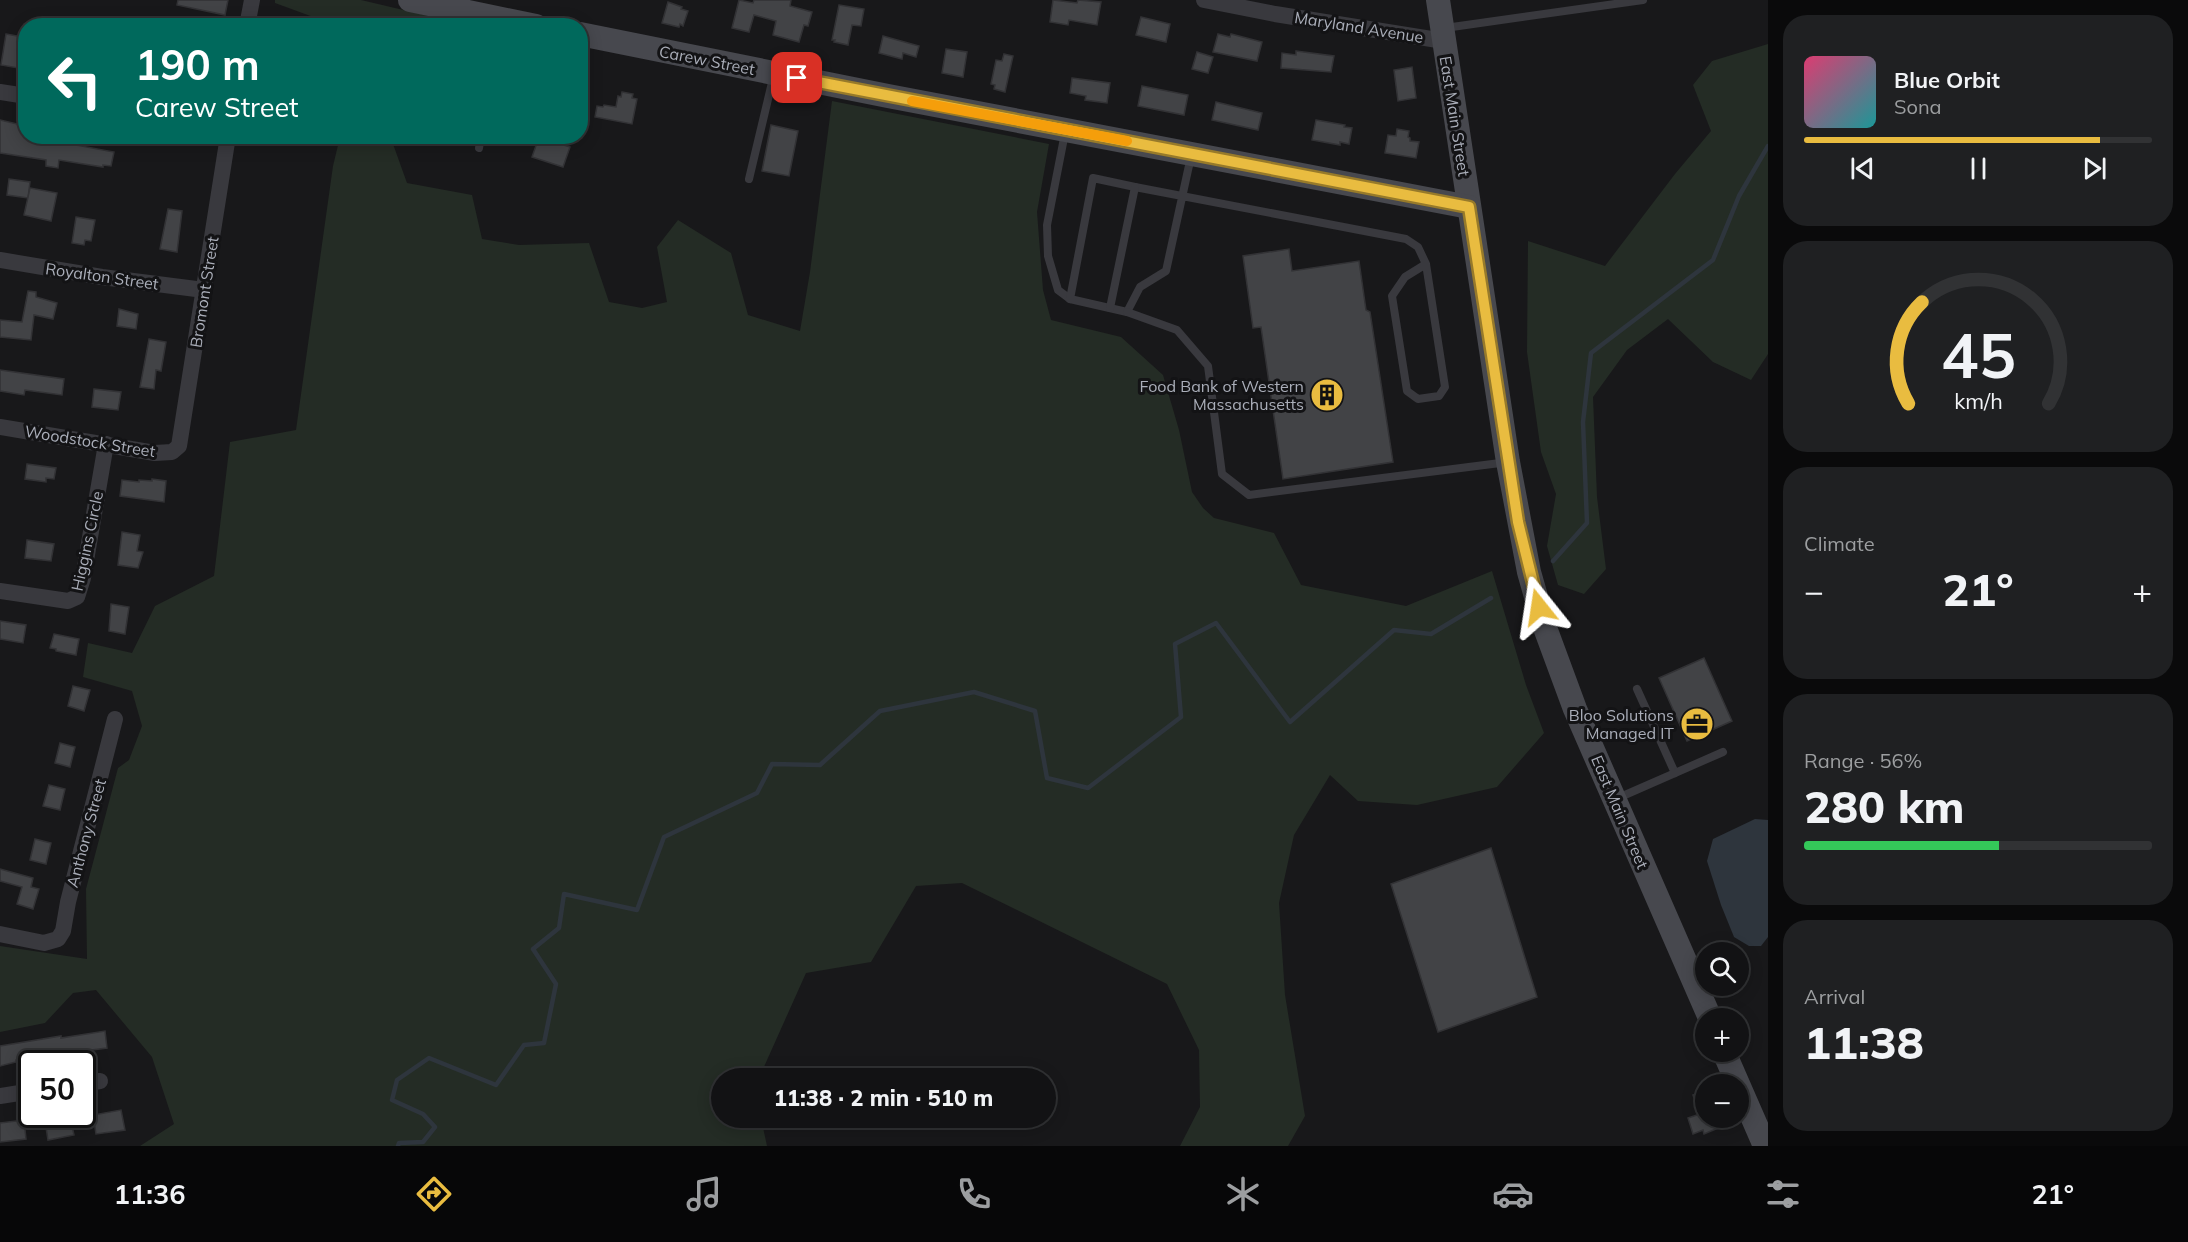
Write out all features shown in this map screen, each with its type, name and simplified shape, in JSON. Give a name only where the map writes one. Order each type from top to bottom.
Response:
[{"type":"main road","points":[[410,0],[488,18]]},
{"type":"main road","name":"East Main Street","points":[[1438,0],[1508,462],[1529,572],[1544,625],[1575,709],[1706,1008]]},
{"type":"main road","name":"Carew Street","points":[[588,36],[1469,207]]},
{"type":"main road","points":[[1728,1062],[1758,1144]]},
{"type":"street","points":[[249,18],[252,0]]},
{"type":"street","name":"Maryland Avenue","points":[[1204,0],[1275,14],[1443,35]]},
{"type":"street","points":[[0,92],[18,95]]},
{"type":"street","name":"Bromont Street","points":[[179,446],[227,144]]},
{"type":"street","name":"Royalton Street","points":[[0,260],[102,277],[204,290]]},
{"type":"street","name":"Woodstock Street","points":[[0,427],[155,453],[171,452],[179,446]]},
{"type":"street","name":"Higgins Circle","points":[[0,591],[68,601],[77,597],[106,444]]},
{"type":"street","name":"Anthony Street","points":[[0,934],[44,943],[58,939],[63,931],[68,902],[115,719]]},
{"type":"street","points":[[96,1082],[100,1081]]},
{"type":"street","points":[[0,1096],[18,1093]]},
{"type":"lane","points":[[1443,35],[1643,0]]},
{"type":"lane","points":[[749,179],[774,73]]},
{"type":"lane","points":[[1066,129],[1047,225],[1048,256],[1058,290],[1070,299],[1127,312],[1177,330],[1208,366],[1222,474],[1250,495],[1508,462]]},
{"type":"lane","points":[[478,148],[479,144]]},
{"type":"lane","points":[[1127,312],[1140,287],[1166,271],[1191,154]]},
{"type":"lane","points":[[1070,299],[1093,178],[1406,239],[1418,247],[1426,264],[1445,387],[1439,396],[1418,399],[1407,391],[1392,296],[1404,277],[1426,264]]},
{"type":"lane","points":[[1110,308],[1135,187]]},
{"type":"lane","points":[[1637,689],[1675,773]]},
{"type":"lane","points":[[1614,799],[1723,752]]},
{"type":"shaded area","points":[[275,0],[361,0],[429,16],[428,18],[316,18],[275,3]]},
{"type":"shaded area","points":[[1768,44],[1768,354],[1751,380],[1713,362],[1668,319],[1627,350],[1593,397],[1597,497],[1606,569],[1584,594],[1558,585],[1547,546],[1556,494],[1541,452],[1527,352],[1528,241],[1605,266],[1711,131],[1693,85],[1712,61]]},
{"type":"shaded area","points":[[832,101],[1049,144],[1037,212],[1043,290],[1051,320],[1121,337],[1163,375],[1179,430],[1192,492],[1203,508],[1214,518],[1274,533],[1301,585],[1406,606],[1492,571],[1526,685],[1544,733],[1497,787],[1417,805],[1358,801],[1330,775],[1294,835],[1279,903],[1285,995],[1305,1116],[1288,1146],[1180,1146],[1200,1107],[1199,1050],[1167,984],[962,883],[916,886],[871,962],[806,973],[763,1068],[711,1068],[711,1128],[763,1128],[767,1146],[140,1146],[174,1124],[152,1057],[96,990],[73,993],[45,1023],[0,1032],[0,946],[87,959],[86,889],[118,768],[129,760],[142,726],[132,691],[83,677],[88,643],[132,653],[155,606],[214,576],[230,442],[296,430],[333,166],[338,144],[393,144],[407,183],[472,195],[482,239],[519,245],[589,243],[609,302],[642,308],[667,302],[657,247],[678,220],[731,253],[748,315],[800,331]]},
{"type":"shaded area","points":[[1755,819],[1768,820],[1768,937],[1761,946],[1749,946],[1749,942],[1742,942],[1734,937],[1707,861],[1713,839]]},
{"type":"building","points":[[178,0],[228,0],[225,15],[177,5]]},
{"type":"building","points":[[739,0],[753,3],[754,0],[791,0],[790,6],[812,12],[808,26],[804,25],[799,42],[773,35],[776,21],[754,15],[749,32],[732,28]]},
{"type":"building","points":[[1053,0],[1077,3],[1078,0],[1101,2],[1097,25],[1069,20],[1068,25],[1050,22]]},
{"type":"building","points":[[668,2],[688,11],[683,26],[662,23]]},
{"type":"building","points":[[839,5],[864,9],[861,26],[852,25],[848,45],[832,40]]},
{"type":"building","points":[[1141,17],[1170,24],[1166,42],[1136,35]]},
{"type":"building","points":[[6,34],[18,36],[18,68],[1,65]]},
{"type":"building","points":[[1218,34],[1230,37],[1231,34],[1262,42],[1257,61],[1213,52]]},
{"type":"building","points":[[883,36],[919,46],[916,57],[903,53],[902,59],[879,53]]},
{"type":"building","points":[[946,49],[967,52],[963,77],[942,73]]},
{"type":"building","points":[[1296,51],[1334,56],[1331,72],[1281,68],[1282,53],[1296,55]]},
{"type":"building","points":[[1197,52],[1213,57],[1208,73],[1192,69]]},
{"type":"building","points":[[1004,54],[1013,56],[1005,92],[994,89],[995,85],[991,84],[996,60],[1002,61]]},
{"type":"building","points":[[1412,67],[1416,98],[1398,101],[1394,70]]},
{"type":"building","points":[[1072,78],[1110,83],[1107,103],[1085,100],[1086,96],[1070,93]]},
{"type":"building","points":[[1142,86],[1188,95],[1184,115],[1138,106]]},
{"type":"building","points":[[622,92],[633,94],[632,98],[637,99],[632,124],[595,117],[597,106],[616,107],[618,96],[621,97]]},
{"type":"building","points":[[1216,102],[1262,113],[1258,130],[1212,120]]},
{"type":"building","points":[[0,120],[18,124],[18,144],[70,144],[114,152],[111,166],[103,165],[103,167],[59,160],[58,168],[46,166],[46,160],[0,153]]},
{"type":"building","points":[[1316,120],[1352,128],[1349,144],[1340,142],[1340,145],[1312,140]]},
{"type":"building","points":[[771,125],[798,131],[789,176],[762,171]]},
{"type":"building","points":[[1397,129],[1409,131],[1410,141],[1419,142],[1416,158],[1385,153],[1388,135],[1396,136]]},
{"type":"building","points":[[537,144],[561,144],[570,147],[563,167],[532,157]]},
{"type":"building","points":[[9,179],[30,182],[28,198],[7,195]]},
{"type":"building","points":[[30,188],[57,193],[51,221],[24,215]]},
{"type":"building","points":[[168,209],[182,211],[177,252],[160,249]]},
{"type":"building","points":[[76,217],[95,220],[91,241],[85,240],[84,245],[72,243]]},
{"type":"building","name":"Food Bank of Western Massachusetts","points":[[1289,249],[1292,271],[1359,261],[1366,310],[1370,312],[1393,462],[1283,479],[1261,327],[1253,328],[1243,256]]},
{"type":"building","points":[[28,291],[36,292],[36,297],[57,303],[53,319],[34,315],[31,340],[0,337],[0,320],[22,322]]},
{"type":"building","points":[[119,309],[138,314],[136,329],[117,326]]},
{"type":"building","points":[[149,339],[166,342],[161,371],[156,370],[154,389],[140,387]]},
{"type":"building","points":[[0,370],[64,379],[62,395],[25,390],[24,395],[0,391]]},
{"type":"building","points":[[94,389],[121,392],[118,410],[92,407]]},
{"type":"building","points":[[27,464],[56,468],[54,479],[46,478],[46,482],[25,479]]},
{"type":"building","points":[[152,479],[166,481],[164,502],[120,496],[122,480],[139,482],[139,480],[152,481]]},
{"type":"building","points":[[122,532],[140,535],[137,551],[143,552],[138,568],[118,565]]},
{"type":"building","points":[[27,540],[54,544],[51,561],[25,558]]},
{"type":"building","points":[[111,604],[129,607],[125,634],[109,631]]},
{"type":"building","points":[[0,621],[26,625],[23,643],[0,639]]},
{"type":"building","points":[[54,634],[79,639],[76,655],[50,648]]},
{"type":"building","points":[[1704,658],[1732,721],[1687,741],[1659,678]]},
{"type":"building","points":[[73,686],[90,690],[84,711],[68,706]]},
{"type":"building","points":[[60,743],[75,747],[70,767],[55,763]]},
{"type":"building","points":[[49,785],[65,789],[60,810],[43,806]]},
{"type":"building","points":[[35,839],[51,843],[46,864],[30,860]]},
{"type":"building","points":[[1491,848],[1537,997],[1438,1032],[1391,884]]},
{"type":"building","points":[[0,869],[33,878],[31,887],[39,889],[33,909],[17,904],[22,887],[0,881]]},
{"type":"building","points":[[105,1031],[107,1048],[18,1050],[16,1062],[0,1066],[0,1046],[61,1036],[61,1038]]},
{"type":"building","points":[[121,1110],[125,1130],[96,1134],[96,1114]]},
{"type":"building","points":[[1695,1116],[1695,1128],[1718,1128],[1704,1134],[1703,1130],[1693,1134],[1688,1118]]},
{"type":"building","points":[[18,1121],[18,1128],[25,1128],[26,1139],[0,1142],[0,1123]]},
{"type":"building","points":[[46,1128],[72,1128],[74,1135],[48,1140]]},
{"type":"waterway","points":[[1553,561],[1587,523],[1583,422],[1591,353],[1713,260],[1739,196],[1768,146]]},
{"type":"waterway","points":[[398,1146],[399,1143],[423,1142],[435,1127],[423,1114],[392,1100],[397,1080],[429,1058],[496,1085],[524,1045],[544,1043],[556,984],[533,949],[559,928],[564,894],[637,910],[664,837],[757,793],[772,764],[820,765],[880,711],[974,692],[1035,711],[1047,778],[1088,788],[1181,717],[1175,644],[1216,623],[1290,722],[1394,630],[1431,634],[1491,598]]},
{"type":"slow traffic","points":[[912,101],[1127,141]]},
{"type":"place","name":"Food Bank of Western Massachusetts","points":[[1327,395]]},
{"type":"place","name":"Bloo Solutions Managed IT","points":[[1697,724]]},
{"type":"route","points":[[797,78],[1469,207],[1518,522],[1539,607]]}]
